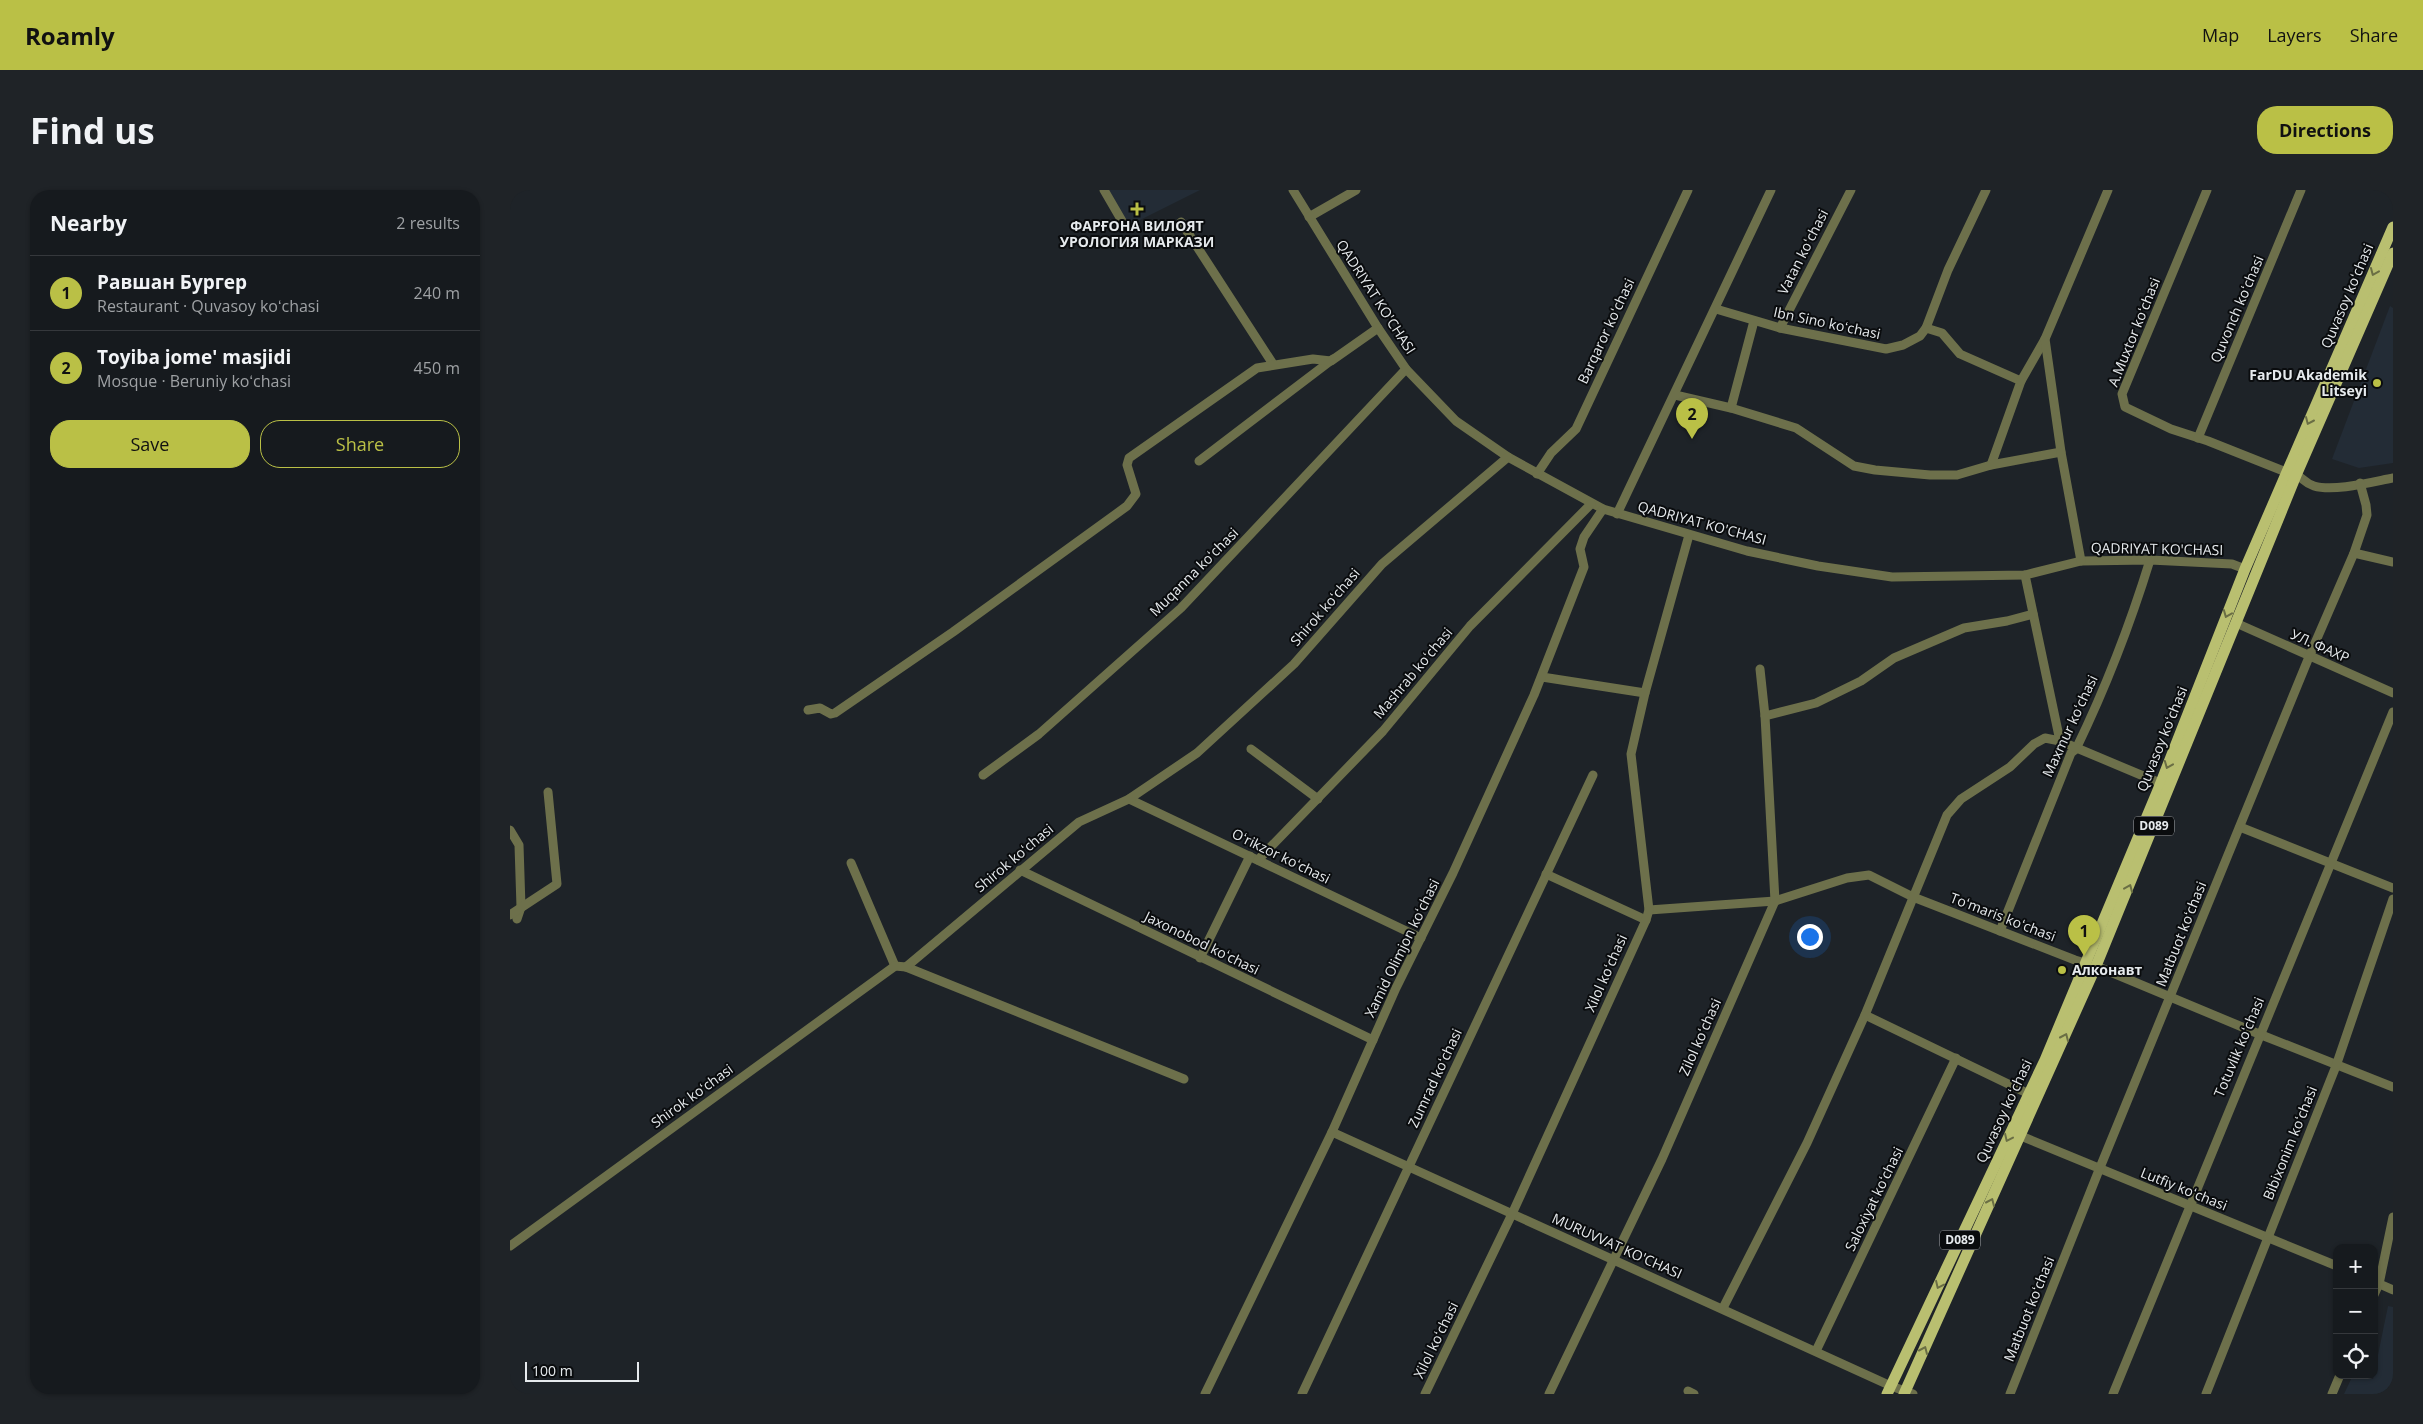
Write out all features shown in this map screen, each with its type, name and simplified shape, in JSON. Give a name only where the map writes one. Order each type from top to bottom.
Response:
[{"type":"main road","name":"Quvasoy koʻchasi","points":[[1907,1393],[2021,1136],[2091,964],[2236,623],[2291,473],[2393,227]]},
{"type":"main road","name":"Quvasoy koʻchasi","points":[[1889,1390],[2091,964],[2159,786],[2246,569],[2393,253]]},
{"type":"street","points":[[1104,190],[1122,221]]},
{"type":"street","name":"QADRIYAT KO'CHASI","points":[[1293,190],[1378,328],[1406,368],[1456,421],[1508,457],[1603,509],[1688,536],[1818,566],[1892,577],[2025,575],[2081,561],[2150,560],[2232,564],[2246,569]]},
{"type":"street","points":[[1309,217],[1356,190]]},
{"type":"street","name":"Barqaror koʻchasi","points":[[1537,474],[1551,453],[1576,429],[1688,190]]},
{"type":"street","points":[[1617,514],[1771,190]]},
{"type":"street","name":"Vatan koʻchasi","points":[[1780,328],[1851,190]]},
{"type":"street","points":[[1986,190],[1948,270],[1926,328],[1942,334],[1960,354],[2021,381]]},
{"type":"street","points":[[1991,465],[2021,381],[2045,339],[2108,190]]},
{"type":"street","name":"A.Muxtor koʻchasi","points":[[2207,190],[2122,394],[2124,403],[2129,410],[2277,467],[2309,484],[2322,487],[2360,484],[2393,478]]},
{"type":"street","name":"Quvonch koʻchasi","points":[[2198,438],[2301,190]]},
{"type":"street","points":[[1181,222],[1273,364]]},
{"type":"street","name":"Ibn Sino koʻchasi","points":[[1716,309],[1780,328],[1886,349],[1903,345],[1920,336],[1926,328]]},
{"type":"street","points":[[1730,408],[1754,321]]},
{"type":"street","points":[[1199,461],[1378,328]]},
{"type":"street","points":[[2045,339],[2060,452],[2081,561]]},
{"type":"street","points":[[808,710],[820,708],[831,714],[835,713],[959,628],[1128,506],[1136,494],[1127,466],[1129,458],[1257,368],[1313,359],[1330,361],[1334,359]]},
{"type":"street","name":"Muqanna koʻchasi","points":[[983,775],[1039,734],[1181,608],[1406,368]]},
{"type":"street","points":[[1675,394],[1796,428],[1846,461],[1863,468],[1930,475],[1958,475],[1991,465],[2060,452]]},
{"type":"street","name":"Shirok koʻchasi","points":[[906,966],[1078,822],[1129,798],[1197,753],[1294,664],[1382,564],[1508,457]]},
{"type":"street","name":"Matbuot koʻchasi","points":[[2010,1394],[2099,1170],[2309,656],[2354,553],[2367,516],[2360,484]]},
{"type":"street","name":"Mashrab koʻchasi","points":[[1200,958],[1254,858],[1318,798],[1383,731],[1470,626],[1591,504]]},
{"type":"street","name":"Xamid Olimjon koʻchasi","points":[[1205,1394],[1332,1132],[1542,677],[1584,567],[1580,549],[1584,536],[1603,509]]},
{"type":"street","name":"Xilol koʻchasi","points":[[1425,1394],[1512,1214],[1646,920],[1649,910],[1631,754],[1645,693],[1688,536]]},
{"type":"street","points":[[2354,553],[2393,562]]},
{"type":"street","name":"Maxmur koʻchasi","points":[[2000,931],[2071,753],[2076,749],[2098,703],[2129,625],[2150,560]]},
{"type":"street","points":[[2025,575],[2060,741]]},
{"type":"street","points":[[1765,716],[1816,703],[1861,681],[1894,658],[1964,628],[2007,621],[2033,614]]},
{"type":"street","name":"УЛ. ФАХР","points":[[2236,623],[2393,693]]},
{"type":"street","name":"Zilol koʻchasi","points":[[1550,1394],[1662,1160],[1774,901],[1765,716],[1760,669]]},
{"type":"street","points":[[1542,677],[1645,693]]},
{"type":"street","name":"Totuvlik koʻchasi","points":[[2113,1394],[2259,1034],[2393,712]]},
{"type":"street","points":[[1723,1308],[1807,1143],[1865,1015],[1947,815],[1961,799],[2010,766],[2034,744],[2045,738],[2060,741],[2159,786]]},
{"type":"street","points":[[1251,749],[1318,798]]},
{"type":"street","name":"Zumrad koʻchasi","points":[[1302,1394],[1593,775]]},
{"type":"street","points":[[513,917],[521,907],[557,884],[548,792]]},
{"type":"street","name":"Oʻrikzor koʻchasi","points":[[1129,798],[1420,938]]},
{"type":"street","points":[[2240,826],[2393,888]]},
{"type":"street","points":[[510,830],[519,845],[521,907]]},
{"type":"street","points":[[851,863],[895,966],[906,966],[1184,1079]]},
{"type":"street","name":"Jaxonobod koʻchasi","points":[[1020,870],[1373,1040]]},
{"type":"street","points":[[1546,874],[1646,920]]},
{"type":"street","name":"Toʻmaris koʻchasi","points":[[1649,910],[1774,901],[1847,878],[1869,875],[1913,897],[2091,964],[2336,1066],[2393,1087]]},
{"type":"street","name":"Bibixonim koʻchasi","points":[[2206,1394],[2336,1066],[2393,899]]},
{"type":"street","name":"Shirok koʻchasi","points":[[510,1246],[895,966]]},
{"type":"street","points":[[1865,1015],[1956,1058],[2031,1090]]},
{"type":"street","name":"Saloxiyat koʻchasi","points":[[1816,1351],[1956,1058]]},
{"type":"street","name":"MURUVVAT KO'CHASI","points":[[1332,1132],[1816,1351],[1889,1390],[1907,1393]]},
{"type":"street","name":"Lutfiy koʻchasi","points":[[2021,1136],[2188,1207],[2268,1237],[2333,1264]]},
{"type":"street","points":[[2378,1279],[2393,1217]]},
{"type":"street","points":[[2378,1283],[2393,1290]]},
{"type":"street","points":[[2332,1394],[2338,1379]]},
{"type":"shaded area","name":"ФАРҒОНА ВИЛОЯТ УРОЛОГИЯ МАРКАЗИ","points":[[1103,190],[1200,190],[1122,229]]},
{"type":"shaded area","name":"FarDU Akademik Litseyi","points":[[2390,306],[2393,308],[2393,463],[2359,468],[2332,459]]},
{"type":"shaded area","points":[[2388,1306],[2393,1307],[2393,1394],[2344,1394],[2351,1379],[2378,1379],[2378,1355]]},
{"type":"place","name":"ФАРҒОНА ВИЛОЯТ УРОЛОГИЯ МАРКАЗИ","points":[[1137,209]]},
{"type":"place","name":"FarDU Akademik Litseyi","points":[[2377,383]]},
{"type":"place","name":"Toyiba jome' masjidi","points":[[1692,439]]},
{"type":"place","name":"Равшан Бургер","points":[[2084,956]]},
{"type":"place","name":"Алконавт","points":[[2062,970]]}]
